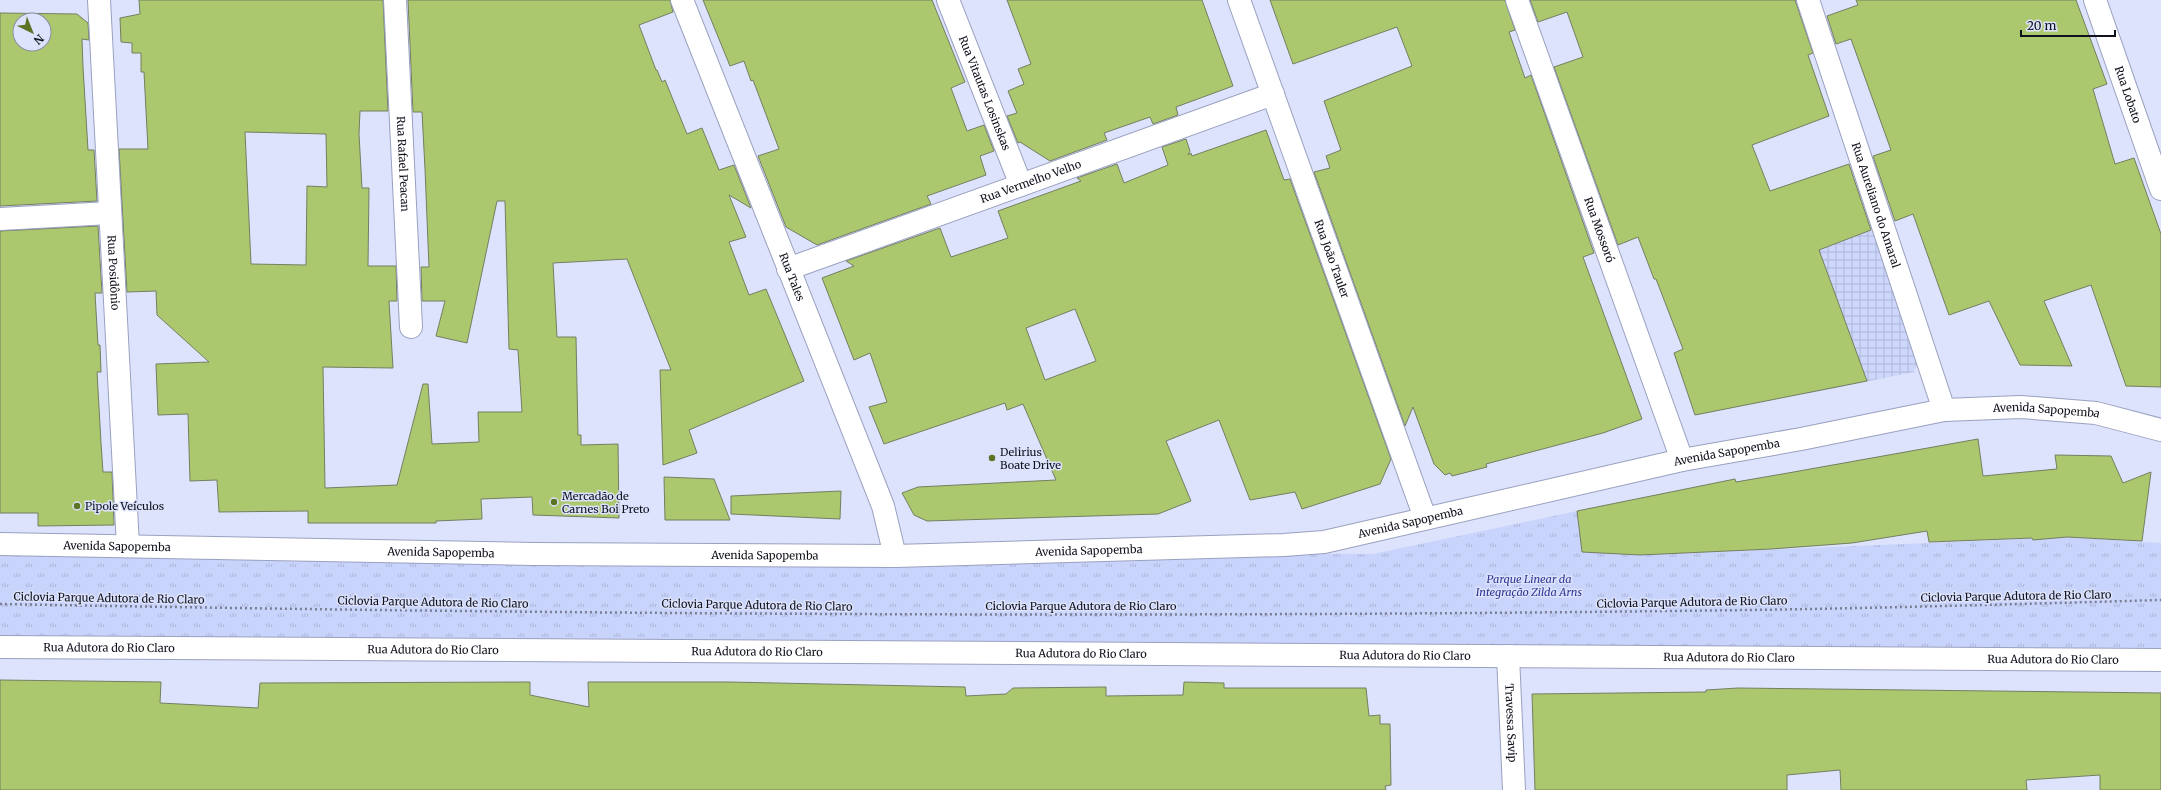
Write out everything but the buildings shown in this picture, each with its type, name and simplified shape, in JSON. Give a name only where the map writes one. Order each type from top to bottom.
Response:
[{"type":"street","name":"Rua Posidônio","points":[[99,0],[128,546]]},
{"type":"street","name":"Rua Rafael Peacan","points":[[395,0],[411,327]]},
{"type":"street","name":"Rua Tales","points":[[682,0],[883,506],[896,556]]},
{"type":"street","name":"Rua Vitautas Losinskas","points":[[948,0],[1021,185]]},
{"type":"street","name":"Rua João Tauler","points":[[1239,0],[1425,518]]},
{"type":"street","name":"Rua Mossoró","points":[[1517,0],[1682,460]]},
{"type":"street","name":"Rua Aureliano do Amaral","points":[[1808,0],[1944,410]]},
{"type":"street","name":"Rua Lobato","points":[[2095,0],[2161,189]]},
{"type":"street","name":"Rua Vermelho Velho","points":[[788,269],[1273,94]]},
{"type":"street","points":[[0,219],[110,213]]},
{"type":"street","name":"Avenida Sapopemba","points":[[0,544],[533,554],[896,556],[1284,545],[1324,542],[1682,460],[1808,438],[1944,410],[2021,407],[2088,413],[2161,430]]},
{"type":"street","name":"Rua Adutora do Rio Claro","points":[[0,647],[2161,660]]},
{"type":"street","name":"Travessa Savip","points":[[1508,656],[1514,790]]},
{"type":"path","name":"Ciclovia Parque Adutora de Rio Claro","points":[[0,604],[870,614],[1367,614],[1754,610],[2161,600]]},
{"type":"shaded area","points":[[1872,230],[1917,364],[1914,372],[1805,394],[1819,249],[1820,250]]},
{"type":"green space","name":"Parque Linear da Integração Zilda Arns","points":[[1577,511],[1582,551],[1639,555],[2067,537],[2161,543],[2161,654],[0,637],[0,543],[1373,554]]},
{"type":"place","name":"Delirius Boate Drive","points":[[992,458]]},
{"type":"place","name":"Mercadão de Carnes Boi Preto","points":[[554,502]]},
{"type":"place","name":"Pipole Veículos","points":[[77,506]]}]
